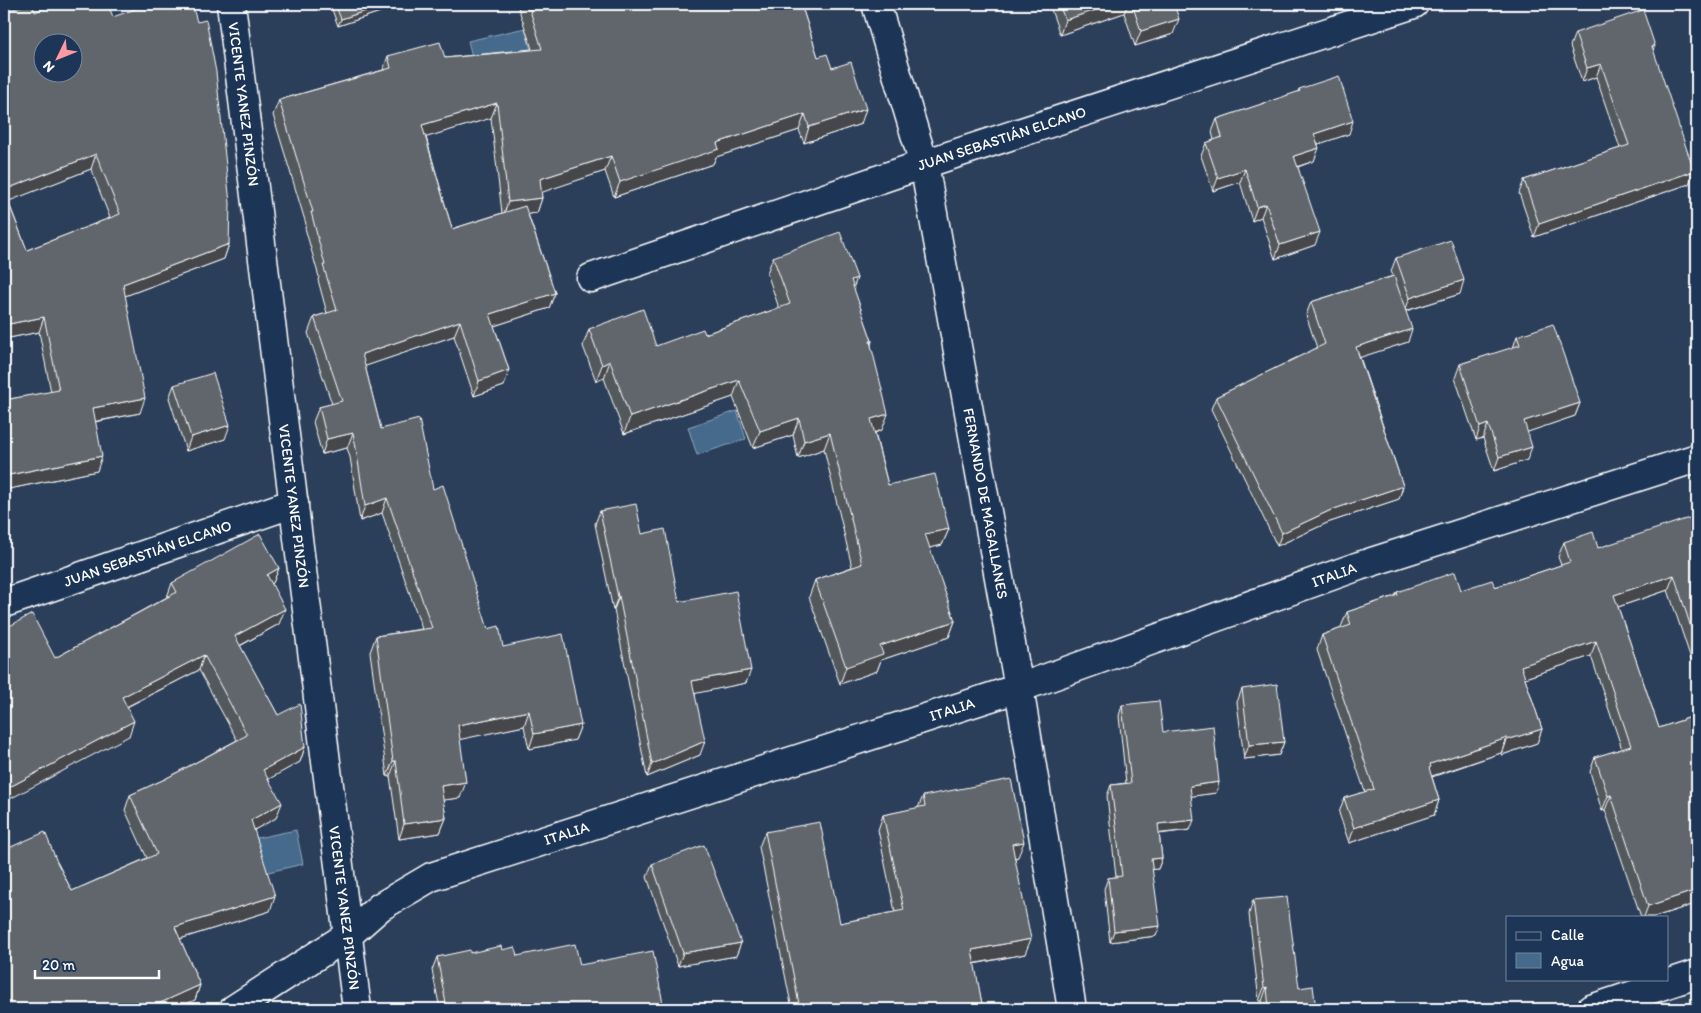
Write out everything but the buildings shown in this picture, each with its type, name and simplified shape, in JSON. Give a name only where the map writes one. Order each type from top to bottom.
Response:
[{"type":"street","name":"VICENTE YANEZ PINZÓN","points":[[231,4],[357,1009]]},
{"type":"street","name":"FERNANDO DE MAGALLANES","points":[[876,4],[924,164],[1019,688],[1072,1009]]},
{"type":"street","name":"JUAN SEBASTIÁN ELCANO","points":[[591,278],[924,164],[1414,4]]},
{"type":"street","name":"ITALIA","points":[[234,1009],[348,936],[380,907],[431,877],[1019,688],[1359,566],[1697,458]]},
{"type":"street","name":"JUAN SEBASTIÁN ELCANO","points":[[4,603],[294,503]]},
{"type":"street","points":[[1591,1009],[1697,974]]},
{"type":"water","points":[[525,28],[532,54],[475,68],[468,41]]},
{"type":"water","points":[[737,411],[746,439],[697,455],[688,427]]},
{"type":"water","points":[[296,830],[303,864],[264,873],[257,838]]}]
